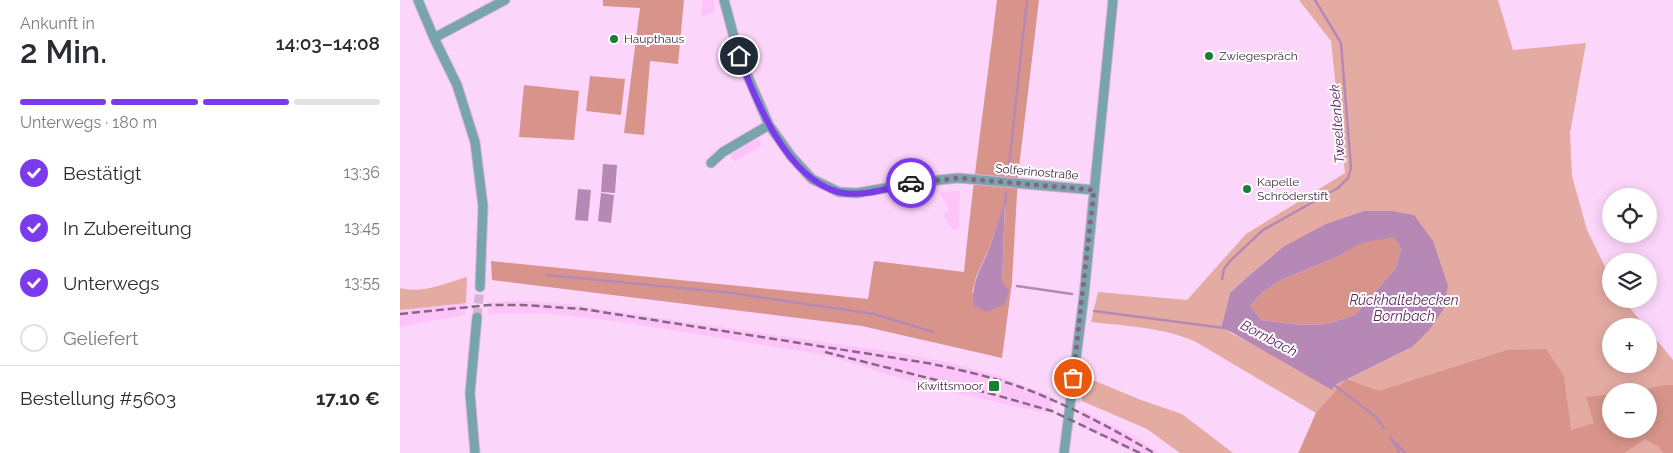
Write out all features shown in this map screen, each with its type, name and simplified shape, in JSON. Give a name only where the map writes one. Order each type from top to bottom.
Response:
[{"type":"street","points":[[418,0],[457,85],[475,142],[483,206],[480,287]]},
{"type":"street","points":[[434,38],[505,0]]},
{"type":"street","name":"Solferinostraße","points":[[724,0],[739,56],[770,125],[791,156],[812,179],[839,192],[856,193],[920,182],[958,178],[1094,190]]},
{"type":"street","points":[[1064,453],[1080,325],[1113,0]]},
{"type":"street","points":[[711,163],[723,152],[770,125]]},
{"type":"street","points":[[475,453],[470,393],[477,317]]},
{"type":"shaded area","points":[[603,0],[684,0],[678,64],[650,61],[644,135],[624,133],[640,8],[603,6]]},
{"type":"shaded area","points":[[703,0],[714,0],[715,11],[701,18]]},
{"type":"shaded area","points":[[997,0],[1039,0],[1018,176],[1012,282],[1002,358],[862,326],[492,280],[491,261],[868,299],[874,261],[964,272]],"holes":[[[1005,204],[1002,282],[972,293],[976,277]]]},
{"type":"shaded area","points":[[1299,0],[1498,0],[1513,50],[1586,43],[1570,133],[1572,176],[1587,230],[1602,261],[1602,308],[1630,308],[1638,318],[1602,318],[1602,373],[1657,373],[1657,341],[1673,360],[1673,453],[1298,453],[1316,413],[1196,342],[1158,330],[1091,322],[1098,292],[1187,300],[1246,234],[1345,173],[1331,41]],"holes":[[[1433,241],[1412,347],[1335,385],[1221,328],[1230,293],[1283,247]]]},
{"type":"shaded area","points":[[590,76],[625,79],[621,115],[586,111]]},
{"type":"shaded area","points":[[524,85],[579,91],[574,140],[519,137]]},
{"type":"shaded area","points":[[758,138],[762,146],[734,162],[730,155]]},
{"type":"shaded area","points":[[960,191],[959,228],[953,230],[943,214],[949,210],[940,192]]},
{"type":"shaded area","points":[[1394,237],[1401,249],[1395,269],[1355,315],[1327,324],[1300,325],[1262,320],[1250,306],[1263,292],[1281,280],[1337,257],[1361,242]]},
{"type":"shaded area","points":[[467,277],[466,303],[400,310],[400,288],[425,289]]},
{"type":"shaded area","points":[[526,301],[566,304],[898,353],[951,363],[1002,377],[1054,397],[1049,414],[925,386],[826,355],[620,322],[553,314],[488,314],[489,302]]},
{"type":"shaded area","points":[[466,303],[465,315],[400,327],[400,310]]},
{"type":"shaded area","points":[[1546,349],[1564,376],[1571,430],[1594,423],[1586,397],[1602,395],[1602,438],[1657,438],[1657,387],[1673,385],[1673,453],[1663,453],[1659,447],[1645,439],[1624,453],[1299,453],[1316,413],[1346,379],[1379,391],[1507,350]]},
{"type":"shaded area","points":[[1083,376],[1141,400],[1182,414],[1233,453],[1180,453],[1147,429],[1082,401]]},
{"type":"shaded area","points":[[1080,409],[1134,436],[1159,453],[1134,453],[1081,426]]},
{"type":"water","points":[[603,164],[617,165],[615,193],[601,192]]},
{"type":"water","points":[[578,189],[591,190],[588,221],[575,220]]},
{"type":"water","points":[[601,193],[614,195],[611,223],[598,221]]},
{"type":"water","points":[[1005,201],[1002,282],[1009,290],[1005,304],[987,312],[974,306],[975,282],[990,246]]},
{"type":"water","name":"Rückhaltebecken Bornbach","points":[[1364,211],[1392,211],[1414,215],[1433,241],[1448,286],[1443,310],[1430,329],[1412,347],[1335,385],[1332,390],[1221,328],[1230,293],[1283,247],[1326,224]],"holes":[[[1394,237],[1401,249],[1395,269],[1355,315],[1327,324],[1300,325],[1262,320],[1250,306],[1263,292],[1281,280],[1337,257],[1361,243]]]},
{"type":"waterway","name":"Bornbach","points":[[1008,174],[1027,0]]},
{"type":"waterway","name":"Tweeltenbek","points":[[1222,279],[1224,269],[1230,261],[1263,230],[1338,188],[1348,178],[1351,168],[1341,43],[1315,0]]},
{"type":"waterway","name":"Bornbach","points":[[1005,204],[1006,193]]},
{"type":"waterway","points":[[547,275],[732,293],[874,314],[933,332]]},
{"type":"waterway","name":"Bornbach","points":[[1017,286],[1072,294]]},
{"type":"waterway","name":"Bornbach","points":[[1094,311],[1224,328]]},
{"type":"waterway","name":"Bornbach","points":[[1333,384],[1376,417],[1384,428]]},
{"type":"waterway","name":"Bornbach","points":[[1390,437],[1399,453]]},
{"type":"waterway","name":"Bornbach","points":[[1396,443],[1405,453]]},
{"type":"tunnel","points":[[477,317],[480,287]]},
{"type":"railway","points":[[400,314],[489,305],[583,309],[927,363],[953,368],[1031,391],[1094,420],[1154,453]]},
{"type":"railway","points":[[825,352],[1052,411],[1140,453]]},
{"type":"way so far","points":[[911,183],[958,178],[1094,190],[1084,295],[1073,378]]},
{"type":"place","name":"Haupthaus","points":[[614,39]]},
{"type":"place","name":"Zwiegespräch","points":[[1209,56]]},
{"type":"place","name":"Kapelle Schröderstift","points":[[1247,189]]},
{"type":"place","name":"Kiwittsmoor","points":[[994,386]]},
{"type":"route","points":[[739,56],[770,125],[791,156],[812,179],[839,192],[856,193],[911,183]]}]
